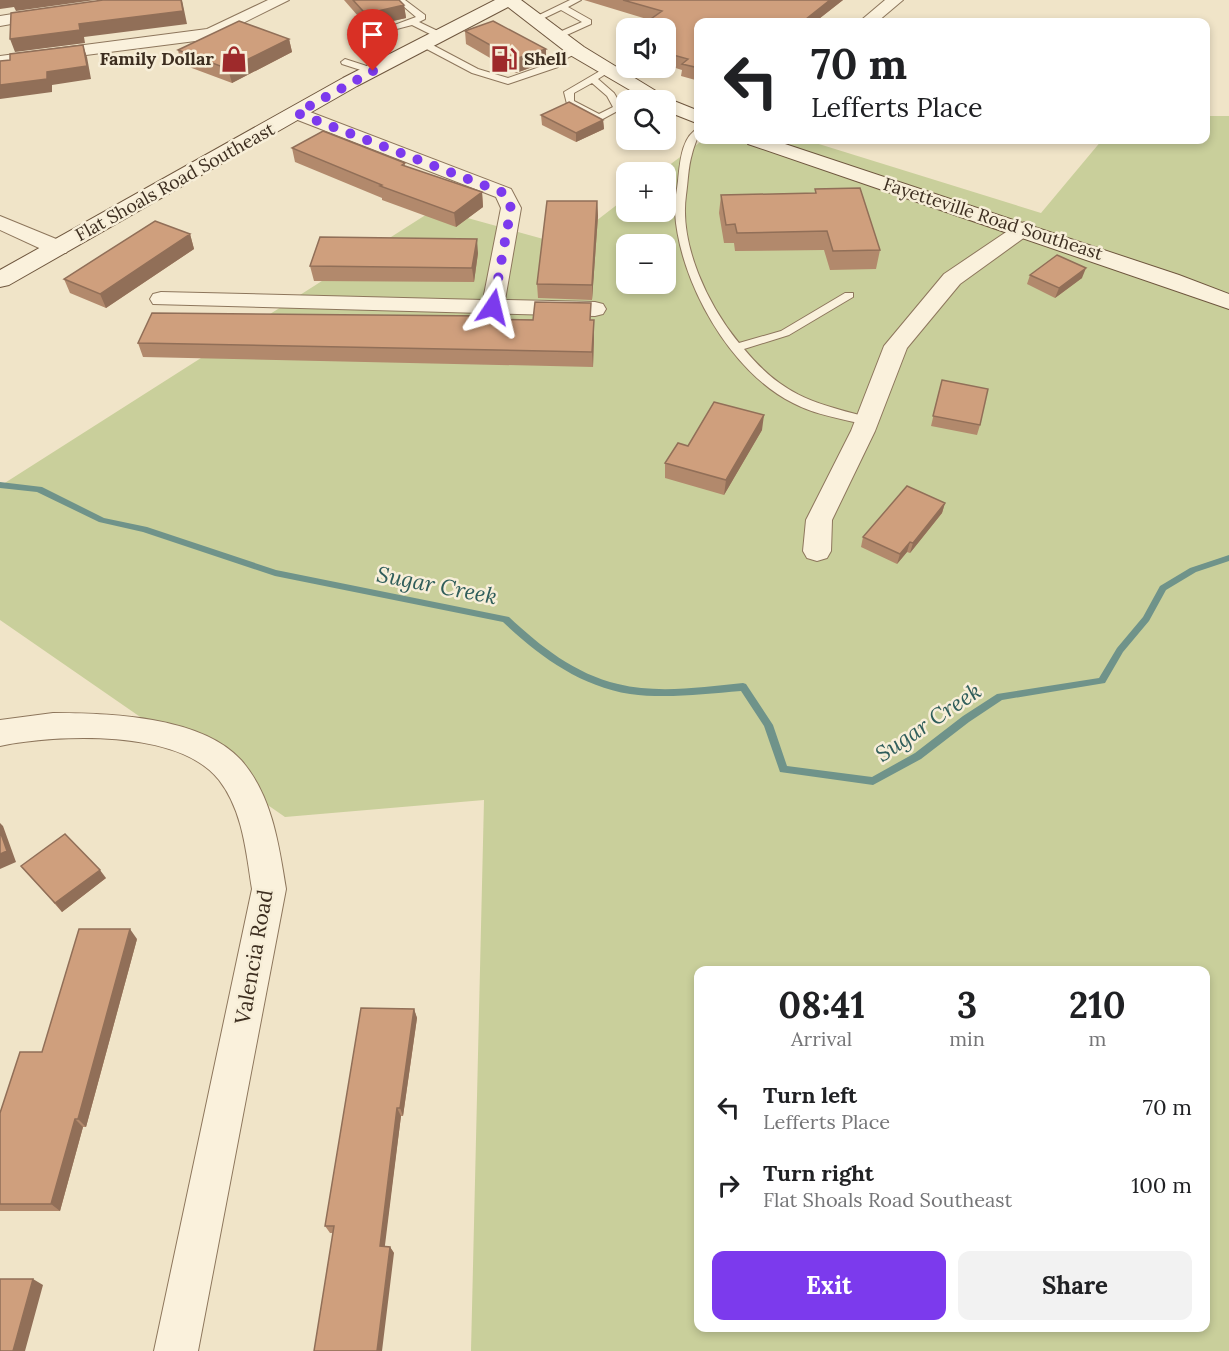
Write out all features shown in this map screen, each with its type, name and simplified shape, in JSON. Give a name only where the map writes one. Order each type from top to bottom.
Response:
[{"type":"street","points":[[0,61],[211,34],[281,0]]},
{"type":"street","points":[[509,0],[577,51],[600,74],[637,90]]},
{"type":"street","name":"Flat Shoals Road Southeast","points":[[0,280],[373,71],[432,40],[485,18],[509,0]]},
{"type":"street","points":[[872,18],[895,0]]},
{"type":"street","points":[[0,21],[67,11]]},
{"type":"street","points":[[676,108],[694,115]]},
{"type":"street","points":[[297,113],[504,193],[511,208],[493,307]]},
{"type":"street","name":"Fayetteville Road Southeast","points":[[767,144],[1025,228],[1158,274],[1229,302]]},
{"type":"street","points":[[0,222],[58,248]]},
{"type":"street","points":[[817,551],[819,520],[867,421],[896,346],[952,279],[1025,228]]},
{"type":"street","points":[[161,299],[595,309]]},
{"type":"street","name":"Valencia Road","points":[[0,733],[50,726],[99,726],[148,732],[193,744],[228,767],[258,818],[269,889],[176,1351]]},
{"type":"lane","points":[[392,28],[422,17],[400,0]]},
{"type":"lane","points":[[535,19],[577,0]]},
{"type":"lane","points":[[558,36],[588,22],[562,7]]},
{"type":"lane","points":[[413,22],[432,40],[475,71],[508,81],[555,65],[556,59]]},
{"type":"lane","points":[[556,59],[577,51]]},
{"type":"lane","points":[[547,53],[556,59]]},
{"type":"lane","points":[[345,62],[373,71]]},
{"type":"lane","points":[[600,74],[618,108],[599,118],[570,102],[569,92],[600,74]]},
{"type":"lane","points":[[694,137],[685,158],[679,212],[685,247],[703,298],[750,364],[790,397],[822,410],[867,421]]},
{"type":"lane","points":[[738,348],[785,333],[849,295]]},
{"type":"green space","points":[[1210,116],[1229,116],[1229,1351],[471,1351],[484,800],[285,817],[0,620],[0,486],[435,209],[565,245],[616,206],[616,222],[676,222],[676,162],[673,162],[698,144],[819,144],[1041,213],[1099,144],[1210,144]]},
{"type":"building","points":[[103,0],[181,0],[183,11],[79,24],[80,30],[10,39],[11,13]]},
{"type":"building","points":[[353,0],[399,0],[404,5],[369,13],[363,11]]},
{"type":"building","points":[[623,0],[830,0],[807,18],[694,18],[694,67],[682,64],[688,59],[676,56],[676,18],[652,18],[662,11]]},
{"type":"building","points":[[239,21],[289,39],[228,69],[178,50]]},
{"type":"building","points":[[493,21],[546,49],[515,59],[465,31]]},
{"type":"building","points":[[83,45],[87,66],[47,72],[47,79],[0,85],[0,61],[10,60],[10,54]]},
{"type":"building","points":[[569,102],[603,120],[576,133],[541,115]]},
{"type":"building","points":[[323,131],[405,163],[402,165],[482,192],[454,213],[380,186],[382,185],[292,148]]},
{"type":"building","points":[[860,188],[880,250],[833,251],[827,231],[737,233],[735,224],[726,225],[721,195],[816,193],[815,189]]},
{"type":"building","points":[[547,201],[597,201],[592,285],[537,284]]},
{"type":"building","points":[[155,221],[190,234],[100,294],[64,279]]},
{"type":"building","points":[[320,237],[477,239],[472,268],[310,266]]},
{"type":"building","points":[[1057,255],[1086,268],[1059,288],[1030,275]]},
{"type":"building","points":[[535,302],[591,303],[590,320],[594,320],[592,352],[138,343],[152,313],[487,316],[487,319],[533,320]]},
{"type":"building","points":[[942,380],[988,389],[980,425],[933,416]]},
{"type":"building","points":[[714,402],[764,415],[726,480],[665,463],[678,443],[688,446]]},
{"type":"building","points":[[907,486],[945,503],[913,543],[910,542],[900,554],[863,537]]},
{"type":"building","points":[[0,831],[7,851],[0,854]]},
{"type":"building","points":[[65,834],[100,870],[55,903],[21,866]]},
{"type":"building","points":[[79,929],[130,929],[78,1119],[75,1119],[51,1204],[0,1204],[0,1113],[20,1052],[42,1052]]},
{"type":"building","points":[[361,1008],[414,1009],[400,1108],[397,1108],[380,1246],[390,1247],[377,1351],[314,1351],[334,1226],[325,1226]]},
{"type":"building","points":[[0,1279],[33,1279],[13,1351],[0,1351]]},
{"type":"waterway","name":"Sugar Creek","points":[[0,485],[39,489],[102,520],[144,529],[275,573],[506,619],[531,642],[572,670],[618,688],[663,692],[743,687],[768,725],[783,769],[873,781],[918,756],[966,719],[1000,697],[1102,681],[1120,650],[1146,619],[1163,588],[1193,570],[1229,558]]},
{"type":"place","name":"Family Dollar","points":[[234,59]]},
{"type":"place","name":"Shell","points":[[504,59]]},
{"type":"route","points":[[373,71],[297,113],[504,193],[511,208],[493,307]]}]
